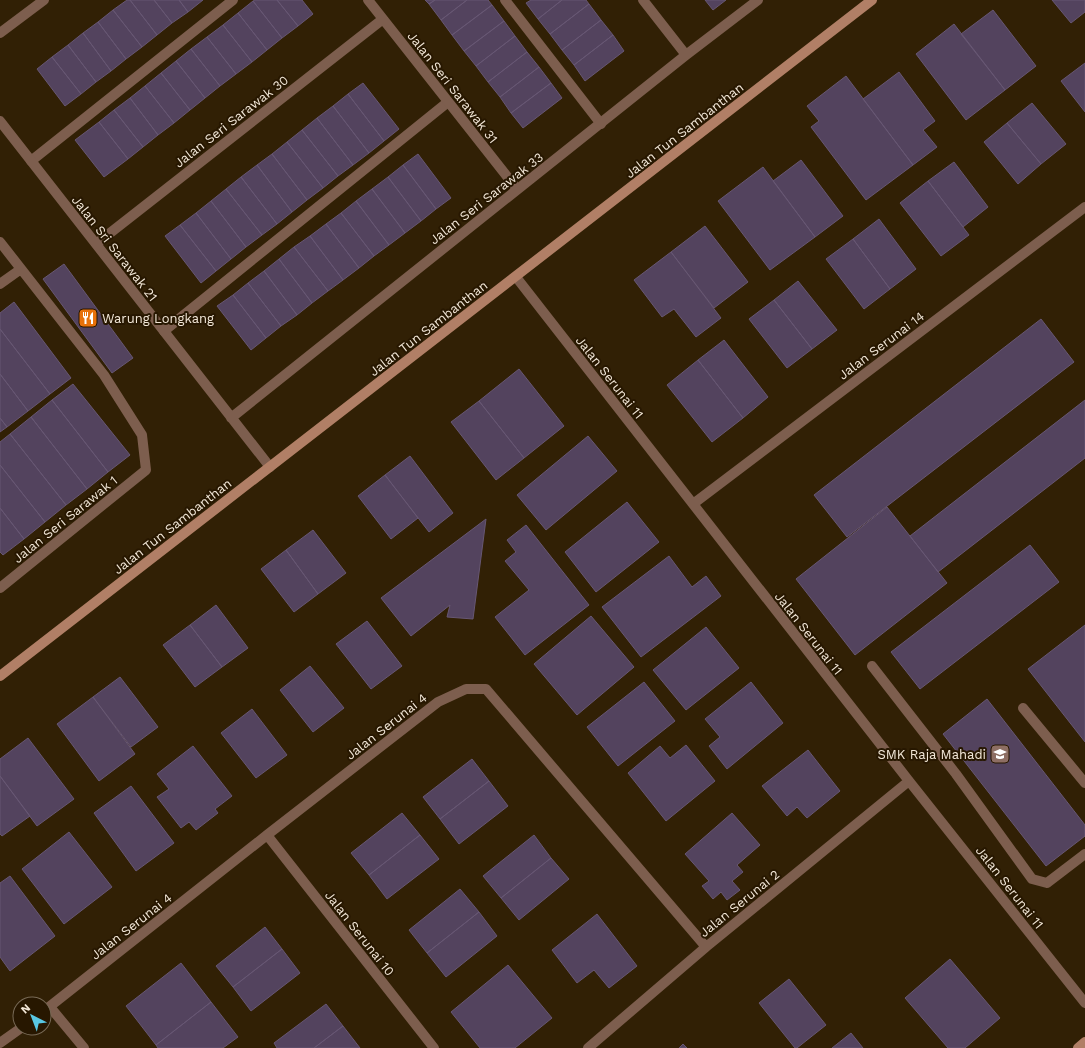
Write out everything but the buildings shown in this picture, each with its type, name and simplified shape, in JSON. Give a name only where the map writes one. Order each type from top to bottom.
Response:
[{"type":"street","points":[[1,31],[44,0]]},
{"type":"street","points":[[31,161],[233,0]]},
{"type":"street","name":"Jalan Seri Sarawak 31","points":[[368,0],[518,189]]},
{"type":"street","points":[[505,0],[601,124]]},
{"type":"street","points":[[643,0],[686,55]]},
{"type":"street","name":"Jalan Seri Sarawak 33","points":[[231,418],[686,55],[758,0]]},
{"type":"street","name":"Jalan Tun Sambanthan","points":[[0,676],[872,0]]},
{"type":"street","name":"Jalan Seri Sarawak 30","points":[[96,244],[383,19]]},
{"type":"street","points":[[164,331],[448,102]]},
{"type":"street","name":"Jalan Sri Sarawak 21","points":[[0,121],[270,467]]},
{"type":"street","name":"Jalan Serunai 14","points":[[693,504],[1085,208]]},
{"type":"street","points":[[0,242],[21,269],[0,284]]},
{"type":"street","name":"Jalan Seri Sarawak 1","points":[[0,588],[146,470],[142,435],[104,375],[21,269]]},
{"type":"street","name":"Jalan Serunai 11","points":[[516,277],[909,781],[1085,1003]]},
{"type":"street","points":[[872,666],[956,774],[1032,879],[1047,884],[1085,854]]},
{"type":"street","name":"Jalan Serunai 4","points":[[52,1005],[266,835],[438,702],[466,689],[486,689],[706,946]]},
{"type":"street","points":[[1023,708],[1085,783]]},
{"type":"street","name":"Jalan Serunai 2","points":[[588,1048],[706,946],[909,781]]},
{"type":"street","name":"Jalan Serunai 10","points":[[266,835],[434,1048]]},
{"type":"street","points":[[52,1014],[84,1048]]},
{"type":"street","points":[[0,1044],[12,1035]]},
{"type":"street","points":[[1078,1048],[1085,1042]]},
{"type":"place","name":"Warung Longkang","points":[[88,318]]},
{"type":"place","name":"SMK Raja Mahadi","points":[[1000,754]]}]
